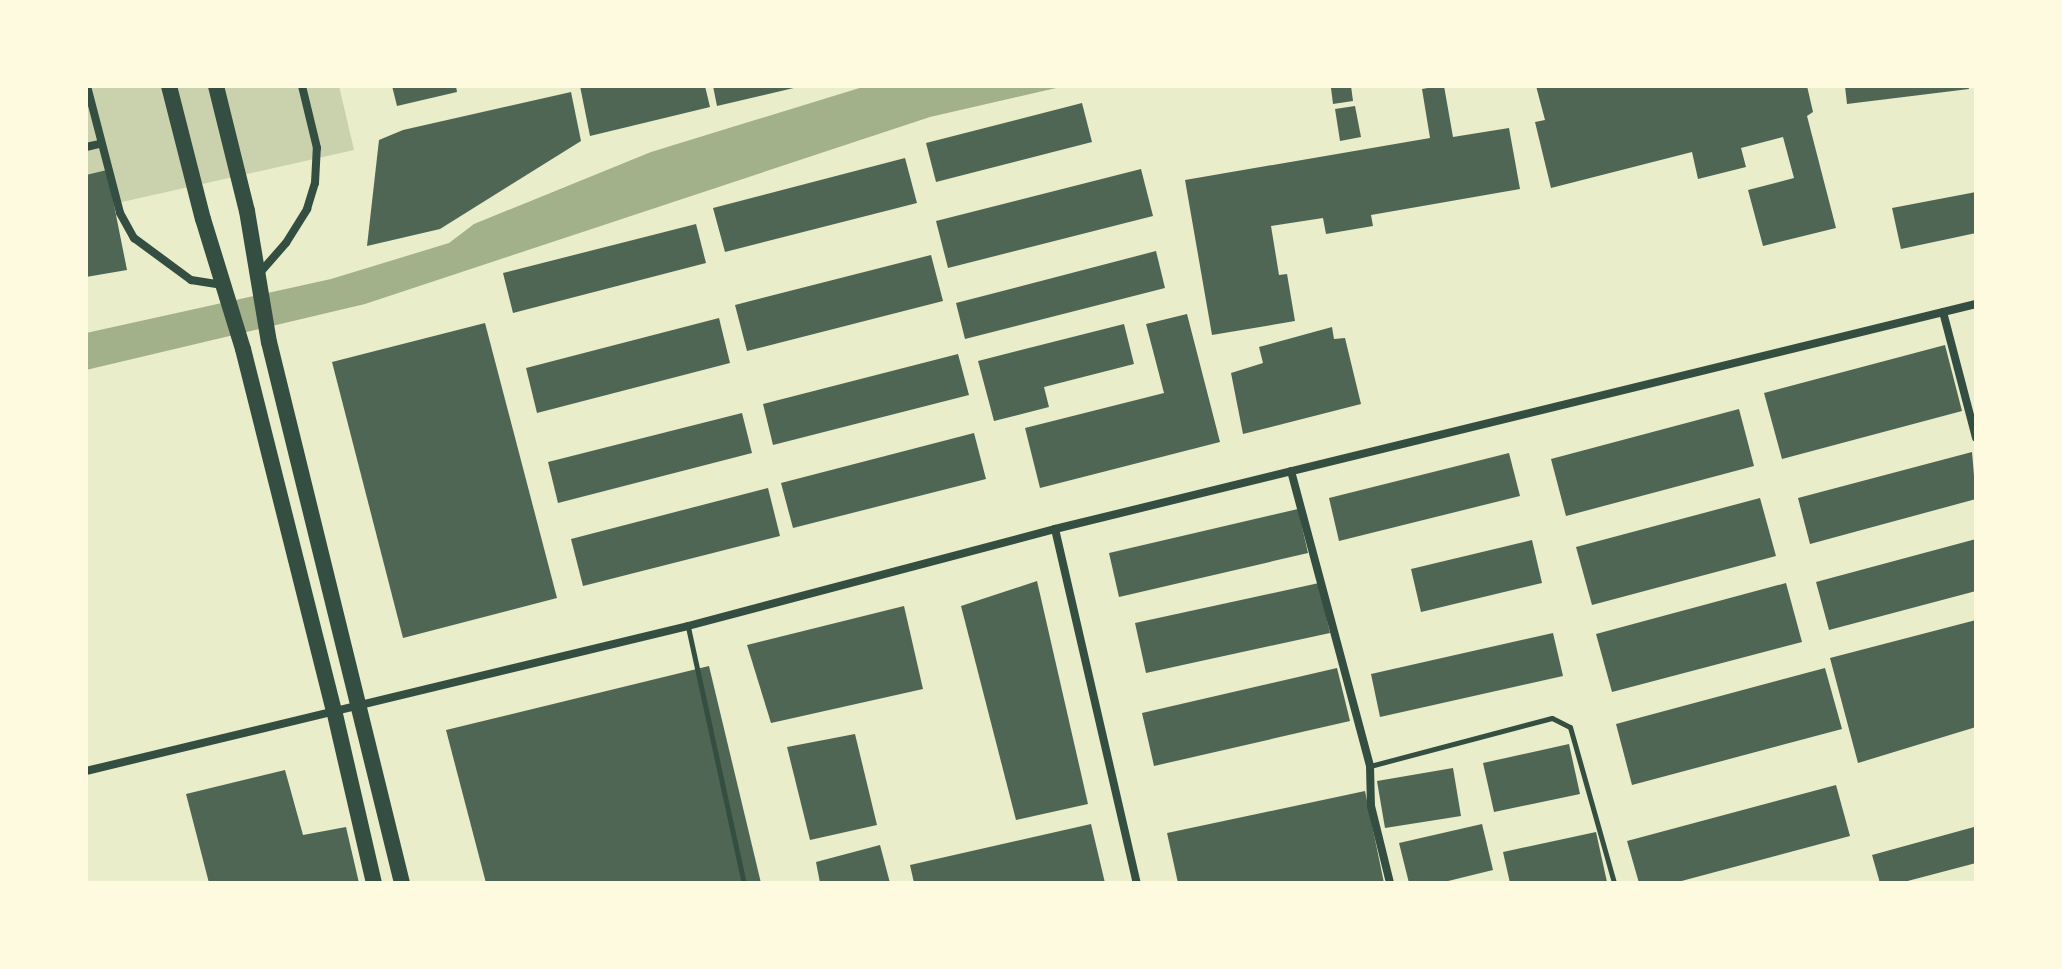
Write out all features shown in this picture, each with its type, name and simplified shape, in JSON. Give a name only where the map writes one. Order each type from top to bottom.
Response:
[{"type":"main road","points":[[169,86],[203,219],[243,349],[374,883]]},
{"type":"main road","points":[[216,86],[247,211],[269,342],[360,702],[402,883]]},
{"type":"street","points":[[87,86],[99,144],[120,213],[134,238],[191,280],[223,285]]},
{"type":"street","points":[[257,277],[293,232],[307,209],[315,183],[317,148],[302,86]]},
{"type":"street","points":[[86,147],[99,144]]},
{"type":"street","points":[[86,771],[360,702],[688,626],[1055,529],[1976,304]]},
{"type":"street","points":[[1943,312],[1976,438]]},
{"type":"street","points":[[1291,471],[1370,766],[1371,806],[1390,883]]},
{"type":"street","points":[[1055,529],[1137,883]]},
{"type":"lane","points":[[688,626],[744,883]]},
{"type":"lane","points":[[1370,766],[1552,718],[1570,727],[1614,883]]},
{"type":"shaded area","points":[[86,86],[339,86],[354,150],[86,210]]},
{"type":"shaded area","points":[[866,86],[1065,86],[930,117],[365,304],[86,370],[86,333],[331,279],[449,243],[474,224],[651,152]]},
{"type":"building","points":[[392,86],[456,86],[457,92],[397,106]]},
{"type":"building","points":[[580,86],[705,86],[710,107],[590,136]]},
{"type":"building","points":[[713,86],[798,86],[798,87],[717,106]]},
{"type":"building","points":[[1351,86],[1353,101],[1333,104],[1331,88]]},
{"type":"building","points":[[1444,86],[1453,137],[1509,128],[1520,189],[1371,215],[1373,226],[1326,234],[1323,218],[1271,226],[1279,275],[1287,274],[1295,321],[1212,335],[1185,180],[1430,138],[1422,89]]},
{"type":"building","points":[[1536,86],[1807,86],[1813,112],[1807,116],[1836,228],[1763,246],[1748,190],[1794,178],[1783,137],[1741,148],[1746,167],[1698,179],[1692,152],[1551,188],[1535,122],[1545,120]]},
{"type":"building","points":[[1845,86],[1968,86],[1969,89],[1847,104]]},
{"type":"building","points":[[571,92],[581,141],[440,229],[367,246],[379,140],[403,130]]},
{"type":"building","points":[[1082,103],[1092,142],[936,182],[926,143]]},
{"type":"building","points":[[1355,106],[1361,137],[1340,141],[1335,109]]},
{"type":"building","points":[[905,158],[917,203],[725,252],[713,208]]},
{"type":"building","points":[[1141,169],[1153,216],[948,268],[936,221]]},
{"type":"building","points":[[107,170],[127,270],[86,277],[86,175]]},
{"type":"building","points":[[1976,192],[1976,233],[1901,249],[1892,208]]},
{"type":"building","points":[[696,224],[706,263],[513,313],[503,273]]},
{"type":"building","points":[[1156,251],[1165,288],[965,339],[956,303]]},
{"type":"building","points":[[931,255],[943,301],[747,351],[735,305]]},
{"type":"building","points":[[1187,314],[1220,442],[1040,488],[1025,428],[1164,393],[1146,324]]},
{"type":"building","points":[[719,318],[730,363],[537,413],[526,368]]},
{"type":"building","points":[[485,323],[557,598],[403,638],[332,362]]},
{"type":"building","points":[[1124,324],[1134,364],[1044,387],[1049,407],[994,421],[978,361]]},
{"type":"building","points":[[1332,327],[1334,339],[1345,338],[1361,404],[1243,434],[1231,373],[1263,363],[1259,347]]},
{"type":"building","points":[[1945,345],[1962,411],[1782,459],[1764,393]]},
{"type":"building","points":[[958,354],[969,395],[773,445],[763,404]]},
{"type":"building","points":[[1739,409],[1754,466],[1566,516],[1551,459]]},
{"type":"building","points":[[742,413],[752,453],[558,503],[548,462]]},
{"type":"building","points":[[974,433],[986,479],[793,528],[781,483]]},
{"type":"building","points":[[1972,452],[1976,499],[1810,544],[1798,498]]},
{"type":"building","points":[[1509,453],[1520,496],[1339,541],[1329,498]]},
{"type":"building","points":[[768,488],[780,536],[583,586],[571,539]]},
{"type":"building","points":[[1760,498],[1776,556],[1592,605],[1576,547]]},
{"type":"building","points":[[1298,509],[1308,553],[1119,597],[1109,553]]},
{"type":"building","points":[[1976,539],[1976,591],[1829,630],[1816,582]]},
{"type":"building","points":[[1532,540],[1542,583],[1421,612],[1411,569]]},
{"type":"building","points":[[1037,581],[1088,804],[1016,820],[961,606]]},
{"type":"building","points":[[1319,583],[1330,633],[1146,673],[1135,623]]},
{"type":"building","points":[[1786,583],[1802,642],[1612,692],[1596,634]]},
{"type":"building","points":[[904,606],[923,689],[771,723],[747,645]]},
{"type":"building","points":[[1976,620],[1976,727],[1858,763],[1830,658]]},
{"type":"building","points":[[1553,633],[1563,676],[1380,717],[1371,674]]},
{"type":"building","points":[[709,666],[761,883],[486,883],[446,730]]},
{"type":"building","points":[[1337,668],[1350,721],[1154,766],[1142,713]]},
{"type":"building","points":[[1825,668],[1842,729],[1632,785],[1616,724]]},
{"type":"building","points":[[855,734],[877,825],[810,840],[787,747]]},
{"type":"building","points":[[1569,744],[1580,794],[1494,812],[1483,763]]},
{"type":"building","points":[[1453,768],[1461,816],[1385,828],[1377,781]]},
{"type":"building","points":[[285,770],[303,835],[346,827],[359,883],[209,883],[186,794]]},
{"type":"building","points":[[1836,785],[1850,836],[1674,883],[1639,883],[1627,841]]},
{"type":"building","points":[[1365,791],[1384,883],[1178,883],[1167,833]]},
{"type":"building","points":[[1091,824],[1105,883],[914,883],[910,865]]},
{"type":"building","points":[[1482,824],[1493,870],[1440,883],[1409,883],[1399,843]]},
{"type":"building","points":[[1974,827],[1976,863],[1900,883],[1880,883],[1872,855]]},
{"type":"building","points":[[1596,832],[1607,882],[1510,883],[1503,852]]},
{"type":"building","points":[[880,845],[890,883],[820,883],[816,862]]}]
